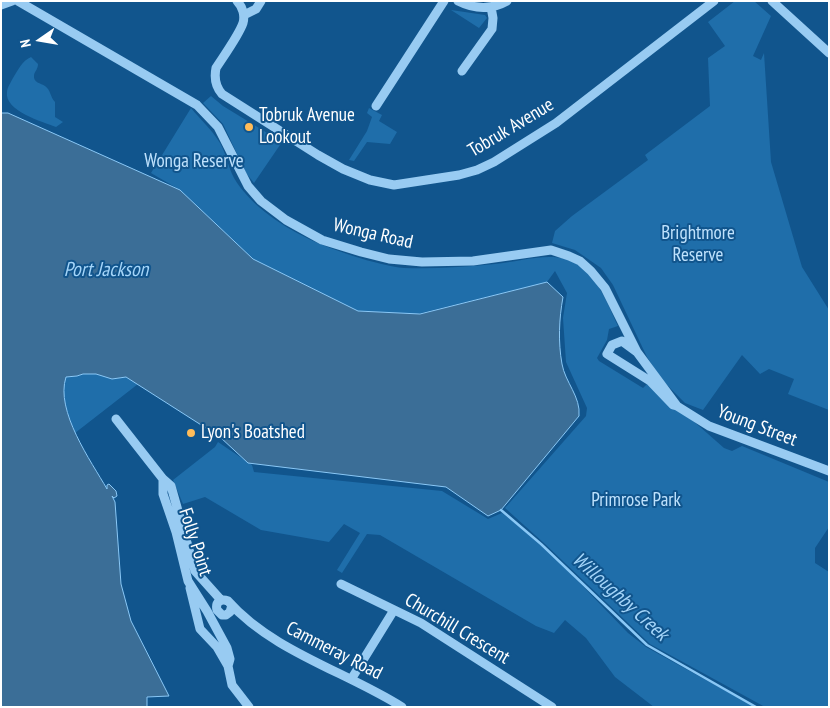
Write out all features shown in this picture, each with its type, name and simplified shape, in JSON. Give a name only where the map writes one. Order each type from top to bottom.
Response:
[{"type":"street","points":[[1,5],[12,1]]},
{"type":"street","name":"Wonga Road","points":[[18,1],[197,105],[218,127],[248,186],[261,201],[286,220],[322,240],[389,259],[422,262],[473,261],[551,250],[569,256],[580,261],[605,288],[637,352]]},
{"type":"street","points":[[237,1],[240,3],[244,15],[256,9],[261,1]]},
{"type":"street","points":[[376,106],[444,1]]},
{"type":"street","points":[[458,1],[474,7],[498,6],[507,1]]},
{"type":"street","name":"Tobruk Avenue","points":[[244,15],[243,25],[216,68],[215,80],[217,88],[222,94],[334,164],[370,180],[394,185],[459,175],[477,170],[494,162],[556,123],[714,1]]},
{"type":"street","points":[[772,1],[829,53]]},
{"type":"street","points":[[462,71],[492,30],[492,7]]},
{"type":"street","name":"Young Street","points":[[677,406],[637,352],[622,341],[612,345],[607,354],[650,381],[673,405],[709,426],[829,471]]},
{"type":"street","name":"Folly Point","points":[[116,419],[162,479],[171,486],[195,572],[218,608]]},
{"type":"street","name":"Folly Point","points":[[162,479],[163,494],[176,532],[188,581],[218,608]]},
{"type":"street","points":[[188,581],[200,629],[217,647],[228,666],[232,685],[249,707]]},
{"type":"street","name":"Churchill Crescent","points":[[341,584],[422,624],[552,707]]},
{"type":"street","points":[[218,608],[212,622],[230,659],[228,666]]},
{"type":"street","points":[[218,608],[218,633]]},
{"type":"street","name":"Cammeray Road","points":[[218,608],[252,622],[276,640],[352,678],[402,707]]},
{"type":"street","points":[[352,678],[394,610]]},
{"type":"green space","name":"Brightmore Reserve","points":[[735,1],[754,1],[771,16],[753,56],[761,60],[764,53],[771,162],[802,267],[829,310],[829,410],[788,394],[794,379],[769,369],[760,374],[742,355],[703,410],[685,403],[662,380],[647,357],[613,285],[601,268],[575,250],[552,243],[555,231],[572,216],[648,160],[645,155],[710,106],[708,58],[725,46],[708,22]]},
{"type":"green space","points":[[451,10],[485,15],[487,18],[479,28]]},
{"type":"green space","points":[[31,57],[38,64],[34,78],[48,89],[55,102],[55,117],[63,122],[56,127],[26,115],[12,105],[8,99],[8,87],[23,63]]},
{"type":"green space","points":[[211,96],[223,106],[282,142],[254,183],[246,173],[223,124],[203,103]]},
{"type":"green space","name":"Primrose Park","points":[[191,108],[220,143],[234,178],[247,196],[264,212],[283,225],[325,246],[352,256],[404,268],[472,266],[549,257],[558,257],[576,263],[585,270],[598,286],[618,326],[609,329],[607,340],[597,358],[599,361],[643,388],[649,382],[724,448],[732,451],[742,446],[829,482],[829,527],[815,548],[815,563],[829,572],[829,707],[765,707],[650,644],[505,508],[586,416],[587,408],[566,362],[563,318],[567,293],[555,271],[547,282],[417,314],[358,311],[253,259],[180,190],[151,173]]},
{"type":"green space","points":[[369,108],[382,115],[379,121],[397,132],[390,144],[367,142],[354,161],[349,160],[367,131],[372,117],[367,113]]},
{"type":"green space","points":[[96,374],[112,379],[126,377],[138,384],[75,433],[66,405],[64,384],[66,377]]},
{"type":"green space","points":[[218,442],[252,465],[254,472],[442,491],[488,519],[502,513],[542,544],[628,633],[646,647],[755,707],[654,707],[615,677],[586,638],[565,620],[554,633],[536,626],[380,535],[367,534],[342,573],[337,570],[360,533],[344,524],[329,542],[261,530],[205,497],[183,504],[173,480],[215,447]]},
{"type":"water","name":"Port Jackson","points":[[1,113],[8,113],[180,190],[253,259],[358,311],[420,314],[547,282],[563,297],[560,330],[561,356],[566,377],[578,402],[579,416],[501,510],[488,516],[446,487],[248,463],[220,437],[126,377],[112,379],[96,374],[83,374],[66,377],[64,390],[66,405],[76,435],[107,489],[109,484],[116,491],[117,496],[114,498],[112,496],[115,502],[121,584],[131,621],[169,696],[147,697],[147,707],[1,707]]},
{"type":"waterway","name":"Willoughby Creek","points":[[501,510],[541,544],[647,645],[756,707]]},
{"type":"place","name":"Tobruk Avenue Lookout","points":[[249,127]]},
{"type":"place","name":"Lyon's Boatshed","points":[[191,433]]},
{"type":"park label","name":"Wonga Reserve","points":[[194,162]]}]
